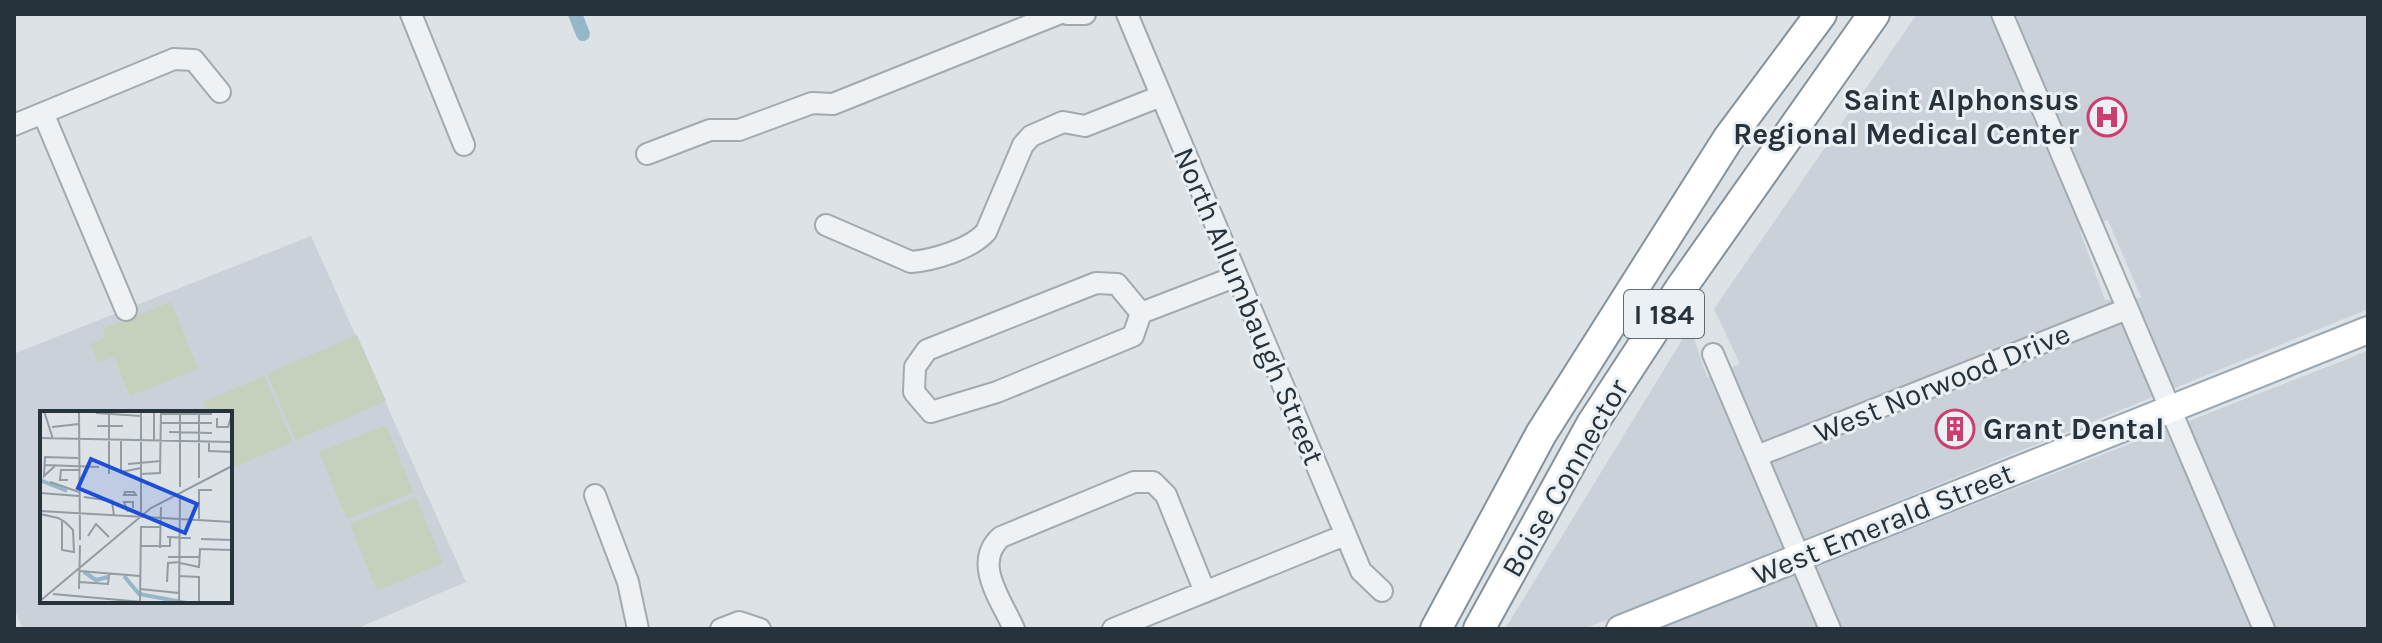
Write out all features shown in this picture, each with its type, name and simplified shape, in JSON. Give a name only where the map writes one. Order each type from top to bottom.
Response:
[{"type":"highway","name":"Boise Connector","points":[[1436,629],[1541,434],[1728,139],[1821,14]]},
{"type":"highway","name":"Boise Connector","points":[[1479,629],[1592,424],[1686,281],[1874,14]]},
{"type":"main road","name":"West Emerald Street","points":[[1620,629],[2368,330]]},
{"type":"street","points":[[411,14],[464,145]]},
{"type":"street","points":[[647,154],[710,130],[739,130],[812,103],[833,104],[1058,14]]},
{"type":"street","points":[[1067,14],[1085,14]]},
{"type":"street","name":"North Allumbaugh Street","points":[[1127,14],[1345,535],[1361,571],[1382,591]]},
{"type":"street","points":[[2002,14],[2264,629]]},
{"type":"street","points":[[14,125],[174,59],[194,60],[220,92]]},
{"type":"street","points":[[826,225],[911,262],[925,261],[979,240],[986,232],[1023,145],[1031,136],[1063,122],[1085,126],[1161,96]]},
{"type":"street","points":[[43,113],[126,310]]},
{"type":"street","points":[[1141,313],[1117,284],[1096,283],[927,350],[915,367],[914,392],[931,412],[997,392],[1133,336],[1141,313],[1237,276]]},
{"type":"street","name":"West Norwood Drive","points":[[1757,456],[2127,309]]},
{"type":"street","points":[[1713,354],[1830,629]]},
{"type":"street","points":[[1014,629],[986,564],[988,548],[1001,537],[1134,482],[1153,482],[1166,495],[1205,592]]},
{"type":"street","points":[[595,495],[628,582],[638,629]]},
{"type":"street","points":[[1113,629],[1345,535]]},
{"type":"street","points":[[730,626],[760,629]]},
{"type":"shaded area","points":[[1917,14],[2368,14],[2368,309],[1584,629],[1505,629],[1690,327],[1707,377],[1740,364],[1714,309]],"holes":[[[2108,220],[2141,297],[2105,300],[2080,231]]]},
{"type":"shaded area","points":[[311,236],[466,582],[356,629],[23,629],[14,608],[14,350],[16,353]]},
{"type":"shaded area","points":[[2368,350],[2368,629],[1655,629],[2350,358]]},
{"type":"green space","points":[[171,302],[198,369],[130,396],[114,357],[98,363],[91,344],[106,338],[103,329]]},
{"type":"green space","points":[[357,335],[386,401],[296,440],[267,374]]},
{"type":"green space","points":[[264,376],[293,442],[232,468],[232,411],[207,411],[203,402]]},
{"type":"green space","points":[[386,425],[413,492],[347,519],[319,452]]},
{"type":"green space","points":[[416,497],[443,563],[377,591],[350,524]]},
{"type":"waterway","points":[[575,14],[583,34]]},
{"type":"place","name":"Saint Alphonsus Regional Medical Center","points":[[2107,117]]},
{"type":"place","name":"Grant Dental","points":[[1955,429]]}]
